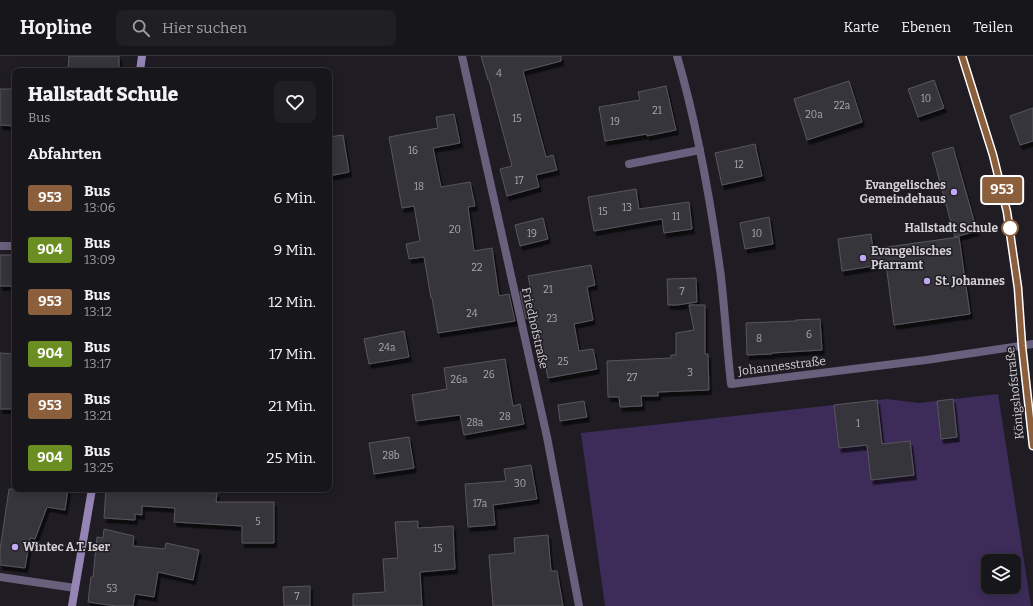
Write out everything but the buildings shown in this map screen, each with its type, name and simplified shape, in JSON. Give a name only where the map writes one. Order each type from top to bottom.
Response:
[{"type":"main road","points":[[140,68],[142,56]]},
{"type":"main road","points":[[72,606],[91,492]]},
{"type":"street","name":"Friedhofstraße","points":[[462,56],[547,438],[579,606]]},
{"type":"street","name":"Johannesstraße","points":[[678,56],[685,80],[700,150],[721,279],[730,384],[912,362],[1022,346]]},
{"type":"street","name":"Königshofstraße","points":[[962,56],[993,155],[1007,212],[1018,288],[1022,346],[1033,446]]},
{"type":"street","points":[[629,164],[700,150]]},
{"type":"street","points":[[0,246],[12,246]]},
{"type":"street","points":[[1022,346],[1033,344]]},
{"type":"street","points":[[0,577],[75,588]]},
{"type":"shaded area","points":[[998,394],[1031,606],[605,606],[581,433],[887,399],[919,403]]},
{"type":"bus line","name":"953","points":[[962,56],[993,155],[1007,212],[1018,288],[1022,346],[1033,446]]},
{"type":"place","name":"Evangelisches Gemeindehaus","points":[[954,192]]},
{"type":"place","name":"Hallstadt Schule","points":[[1010,228]]},
{"type":"place","name":"Evangelisches Pfarramt","points":[[863,258]]},
{"type":"place","name":"St. Johannes","points":[[927,281]]},
{"type":"place","name":"Wintec A.T. Iser","points":[[15,547]]}]
